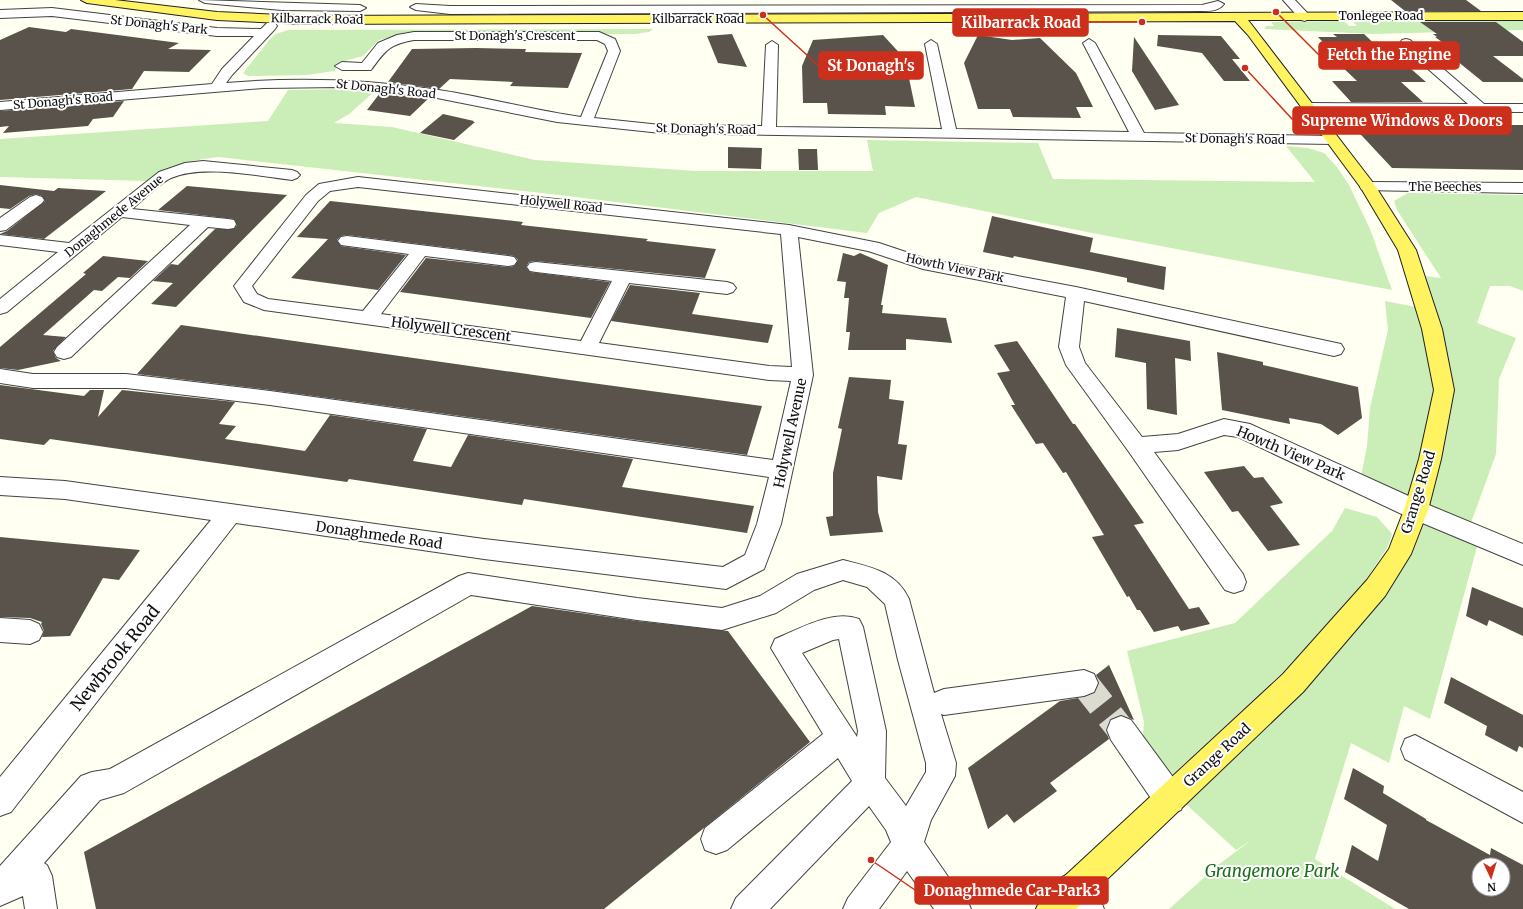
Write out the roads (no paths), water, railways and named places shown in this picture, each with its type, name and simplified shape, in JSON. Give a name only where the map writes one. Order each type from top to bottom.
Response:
[{"type":"main road","name":"Kilbarrack Road","points":[[87,0],[180,12],[278,19],[349,20],[549,15],[1239,18]]},
{"type":"main road","points":[[1362,3],[1379,16]]},
{"type":"main road","points":[[1346,5],[1357,16]]},
{"type":"main road","name":"Tonlegee Road","points":[[1239,18],[1523,16]]},
{"type":"main road","name":"Grange Road","points":[[1071,902],[1170,799],[1293,683],[1376,588],[1398,554],[1416,510],[1430,459],[1444,390],[1432,329],[1407,250],[1368,187],[1252,32],[1239,18]]},
{"type":"street","name":"Kilbarrack Road","points":[[205,0],[262,5],[364,4]]},
{"type":"street","points":[[1289,0],[1305,17]]},
{"type":"street","points":[[349,20],[364,4]]},
{"type":"street","name":"Kilbarrack Road","points":[[416,7],[549,15],[1202,8],[1218,4]]},
{"type":"street","points":[[1105,8],[1114,18]]},
{"type":"street","name":"St Donagh's Park","points":[[0,14],[52,12],[136,24],[217,32],[265,33]]},
{"type":"street","points":[[216,88],[227,72],[278,19]]},
{"type":"street","name":"St Donagh's Crescent","points":[[342,66],[366,67],[382,46],[401,38],[414,36],[599,36],[611,42],[614,51],[586,122]]},
{"type":"street","points":[[1089,43],[1139,137]]},
{"type":"street","points":[[1406,43],[1480,107]]},
{"type":"street","points":[[931,44],[950,134]]},
{"type":"street","name":"St Donagh's Road","points":[[769,131],[772,45]]},
{"type":"street","name":"St Donagh's Road","points":[[0,106],[303,82],[368,85],[432,92],[557,118],[586,122],[661,128],[1332,140]]},
{"type":"street","points":[[1309,107],[1523,108]]},
{"type":"street","name":"Donaghmede Avenue","points":[[0,308],[164,175],[185,168],[204,166],[292,174]]},
{"type":"street","name":"Holywell Road","points":[[334,185],[358,182],[789,230]]},
{"type":"street","name":"Holywell Crescent","points":[[334,185],[326,187],[312,198],[243,286],[250,298],[264,304],[769,373],[803,375]]},
{"type":"street","name":"The Beeches","points":[[1368,187],[1523,188]]},
{"type":"street","points":[[0,226],[36,200]]},
{"type":"street","points":[[117,212],[228,224]]},
{"type":"street","points":[[64,352],[204,221]]},
{"type":"street","name":"Howth View Park","points":[[789,230],[873,247],[923,264],[1076,293],[1334,349]]},
{"type":"street","name":"Holywell Avenue","points":[[755,562],[769,524],[803,375],[789,230]]},
{"type":"street","points":[[0,240],[72,249]]},
{"type":"street","points":[[347,241],[508,261]]},
{"type":"street","points":[[368,318],[421,250]]},
{"type":"street","points":[[536,267],[727,288]]},
{"type":"street","points":[[587,347],[623,277]]},
{"type":"street","points":[[1076,293],[1068,347],[1076,365],[1137,446],[1234,582]]},
{"type":"street","points":[[0,376],[33,381],[133,382],[270,398],[782,470]]},
{"type":"street","name":"Howth View Park","points":[[1137,446],[1178,442],[1224,427],[1242,430],[1416,510],[1523,555]]},
{"type":"street","name":"Donaghmede Road","points":[[2,488],[65,490],[484,549],[726,578],[755,562]]},
{"type":"street","name":"Newbrook Road","points":[[0,801],[230,514]]},
{"type":"street","points":[[1,888],[62,818],[92,787],[114,783],[468,584],[637,609],[722,619],[767,606],[806,582],[843,570],[875,579],[896,600],[911,660],[941,763],[940,776],[918,814],[908,845],[859,909]]},
{"type":"street","points":[[747,909],[870,783],[872,731],[850,627],[832,628],[784,648],[870,783],[897,819],[908,845],[940,892],[955,909]]},
{"type":"street","points":[[0,630],[30,632]]},
{"type":"street","points":[[944,702],[1084,683]]},
{"type":"street","points":[[1121,730],[1170,799]]},
{"type":"street","points":[[716,839],[841,737]]},
{"type":"street","points":[[1415,749],[1523,808]]},
{"type":"street","points":[[1,888],[36,876],[41,909]]},
{"type":"tunnel","points":[[1084,683],[1121,730]]},
{"type":"place","name":"Fetch the Engine","points":[[1276,12]]},
{"type":"place","name":"St Donagh's","points":[[763,15]]},
{"type":"place","name":"Kilbarrack Road","points":[[1142,22]]},
{"type":"place","name":"Supreme Windows & Doors","points":[[1245,68]]},
{"type":"place","name":"Donaghmede Car-Park3","points":[[871,860]]},
{"type":"park label","name":"Grangemore Park","points":[[1272,871]]}]
